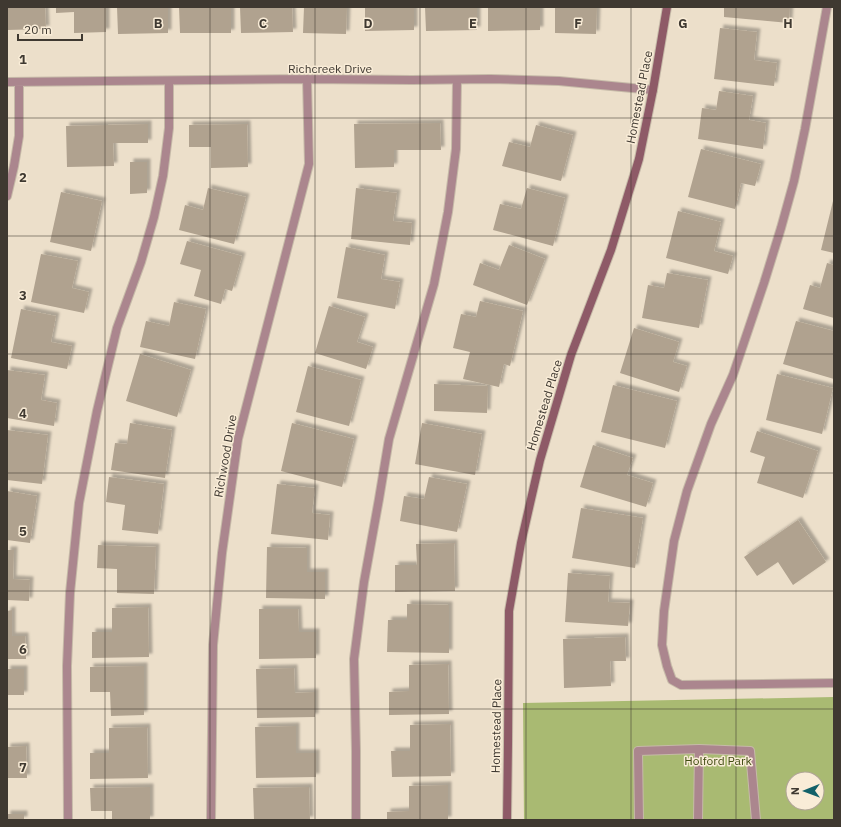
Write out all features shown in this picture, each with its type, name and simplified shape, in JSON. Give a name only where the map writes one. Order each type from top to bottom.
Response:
[{"type":"street","name":"Homestead Place","points":[[507,820],[509,611],[521,543],[540,460],[571,355],[611,250],[638,159],[653,90],[667,7]]},
{"type":"street","points":[[827,7],[805,129],[794,181],[781,228],[733,374],[711,424],[687,491],[674,541],[664,611],[662,645],[672,680],[681,685],[834,683]]},
{"type":"street","name":"Richwood Drive","points":[[211,820],[213,645],[222,553],[238,439],[308,164],[307,79]]},
{"type":"street","name":"Richcreek Drive","points":[[7,82],[490,79],[559,81],[653,90]]},
{"type":"street","points":[[356,820],[354,659],[364,582],[389,439],[434,284],[448,212],[456,149],[457,80]]},
{"type":"street","points":[[68,820],[67,666],[70,593],[80,503],[97,411],[117,328],[141,262],[154,217],[163,176],[169,128],[169,81]]},
{"type":"street","points":[[7,196],[19,136],[19,82]]},
{"type":"street","points":[[698,820],[699,749]]},
{"type":"street","points":[[639,820],[638,751],[699,749],[750,751],[756,820]]},
{"type":"green space","name":"Holford Park","points":[[834,697],[834,820],[524,820],[523,703]]},
{"type":"building","points":[[7,7],[45,7],[46,29],[7,30]]},
{"type":"building","points":[[56,7],[106,7],[106,32],[74,33],[74,12],[56,13]]},
{"type":"building","points":[[117,7],[168,7],[168,33],[118,34]]},
{"type":"building","points":[[179,7],[231,7],[231,33],[180,33]]},
{"type":"building","points":[[240,7],[292,7],[293,32],[241,33]]},
{"type":"building","points":[[304,7],[347,7],[346,34],[303,33]]},
{"type":"building","points":[[365,7],[414,7],[414,30],[365,31]]},
{"type":"building","points":[[425,7],[477,7],[477,30],[426,31]]},
{"type":"building","points":[[488,7],[540,7],[540,30],[488,31]]},
{"type":"building","points":[[555,7],[597,7],[596,34],[555,33]]},
{"type":"building","points":[[724,7],[790,7],[789,23],[724,17]]},
{"type":"building","points":[[720,28],[757,32],[754,60],[777,63],[774,86],[714,79]]},
{"type":"building","points":[[719,91],[753,96],[749,120],[766,123],[763,149],[698,139],[702,108],[716,110]]},
{"type":"building","points":[[440,123],[441,150],[394,150],[394,167],[355,168],[354,124]]},
{"type":"building","points":[[148,124],[148,143],[113,143],[114,166],[67,167],[66,126]]},
{"type":"building","points":[[247,124],[248,167],[211,168],[211,147],[189,147],[189,125]]},
{"type":"building","points":[[536,125],[573,135],[561,181],[502,166],[509,142],[530,147]]},
{"type":"building","points":[[701,149],[761,164],[755,186],[741,183],[735,209],[688,197]]},
{"type":"building","points":[[130,162],[147,162],[147,193],[130,194]]},
{"type":"building","points":[[208,188],[246,197],[234,244],[179,230],[185,205],[203,210]]},
{"type":"building","points":[[356,188],[397,193],[393,221],[412,223],[410,245],[351,239]]},
{"type":"building","points":[[527,188],[565,198],[553,246],[493,230],[500,204],[521,209]]},
{"type":"building","points":[[61,192],[102,201],[91,251],[50,242]]},
{"type":"building","points":[[834,201],[834,253],[821,250]]},
{"type":"building","points":[[678,211],[721,222],[714,251],[733,256],[728,274],[666,258]]},
{"type":"building","points":[[187,241],[242,256],[232,291],[225,289],[221,304],[194,296],[201,270],[180,264]]},
{"type":"building","points":[[509,245],[545,259],[527,305],[473,285],[480,263],[499,270]]},
{"type":"building","points":[[346,247],[385,255],[381,279],[400,282],[395,309],[337,298]]},
{"type":"building","points":[[41,254],[78,261],[72,288],[89,292],[84,313],[31,302]]},
{"type":"building","points":[[827,263],[834,265],[834,318],[803,309],[810,285],[820,288]]},
{"type":"building","points":[[667,273],[708,280],[699,328],[642,318],[648,285],[664,288]]},
{"type":"building","points":[[480,301],[523,311],[510,366],[504,364],[499,387],[463,379],[470,352],[453,348],[461,314],[476,317]]},
{"type":"building","points":[[174,302],[206,309],[195,359],[140,347],[146,321],[169,326]]},
{"type":"building","points":[[329,306],[365,317],[357,342],[373,347],[366,369],[315,353]]},
{"type":"building","points":[[21,309],[56,316],[51,342],[72,346],[67,369],[11,358]]},
{"type":"building","points":[[796,321],[834,331],[834,379],[783,364]]},
{"type":"building","points":[[634,328],[679,342],[673,362],[687,366],[679,392],[620,373]]},
{"type":"building","points":[[140,354],[191,370],[177,417],[126,401]]},
{"type":"building","points":[[308,366],[361,380],[349,426],[296,412]]},
{"type":"building","points":[[7,370],[45,375],[41,400],[57,403],[54,426],[7,418]]},
{"type":"building","points":[[777,374],[833,388],[822,434],[766,420]]},
{"type":"building","points":[[434,384],[488,386],[487,413],[434,411]]},
{"type":"building","points":[[613,385],[677,401],[665,448],[601,432]]},
{"type":"building","points":[[130,423],[172,430],[165,478],[111,470],[115,443],[127,444]]},
{"type":"building","points":[[292,423],[354,439],[342,487],[281,471]]},
{"type":"building","points":[[422,423],[482,434],[475,475],[415,464]]},
{"type":"building","points":[[7,430],[48,435],[42,484],[7,480]]},
{"type":"building","points":[[757,431],[818,451],[803,498],[757,483],[765,457],[750,452]]},
{"type":"building","points":[[593,445],[633,458],[627,475],[653,483],[646,507],[580,487]]},
{"type":"building","points":[[109,477],[164,484],[158,534],[122,530],[125,505],[106,502]]},
{"type":"building","points":[[429,477],[467,484],[457,532],[400,521],[404,496],[424,499]]},
{"type":"building","points":[[277,484],[315,488],[312,513],[330,515],[328,540],[271,534]]},
{"type":"building","points":[[7,491],[37,496],[30,543],[7,540]]},
{"type":"building","points":[[581,508],[643,518],[635,568],[572,558]]},
{"type":"building","points":[[798,520],[826,562],[793,585],[778,562],[757,576],[744,557]]},
{"type":"building","points":[[454,543],[455,591],[395,592],[395,565],[417,565],[416,544]]},
{"type":"building","points":[[98,545],[156,547],[154,594],[117,593],[117,569],[97,568]]},
{"type":"building","points":[[267,547],[307,548],[307,572],[325,572],[325,599],[266,598]]},
{"type":"building","points":[[7,550],[14,550],[13,579],[30,580],[29,601],[7,600]]},
{"type":"building","points":[[568,573],[610,576],[608,602],[630,603],[628,626],[565,622]]},
{"type":"building","points":[[407,604],[449,605],[449,653],[387,652],[388,620],[407,620]]},
{"type":"building","points":[[148,607],[149,657],[92,658],[92,632],[112,632],[112,608]]},
{"type":"building","points":[[259,609],[298,609],[299,632],[316,632],[316,658],[259,659]]},
{"type":"building","points":[[12,610],[12,636],[25,636],[26,659],[7,659],[7,611]]},
{"type":"building","points":[[625,637],[626,661],[610,661],[611,686],[564,688],[563,639]]},
{"type":"building","points":[[448,664],[449,714],[389,715],[389,692],[409,691],[409,665]]},
{"type":"building","points":[[144,666],[144,715],[111,716],[110,692],[90,692],[90,667]]},
{"type":"building","points":[[294,668],[295,693],[315,692],[315,717],[257,718],[256,669]]},
{"type":"building","points":[[7,669],[24,669],[24,695],[7,695]]},
{"type":"building","points":[[450,724],[451,776],[392,777],[391,751],[410,751],[410,725]]},
{"type":"building","points":[[296,726],[296,753],[316,753],[316,777],[256,778],[255,727]]},
{"type":"building","points":[[147,727],[148,778],[90,779],[90,753],[109,753],[109,728]]},
{"type":"building","points":[[26,746],[27,778],[7,778],[7,747]]},
{"type":"building","points":[[448,785],[448,820],[387,820],[387,812],[409,811],[409,786]]},
{"type":"building","points":[[150,787],[150,820],[112,820],[112,811],[91,811],[90,788]]},
{"type":"building","points":[[309,787],[310,820],[254,820],[253,788]]},
{"type":"building","points":[[7,814],[24,814],[24,820],[7,820]]}]
